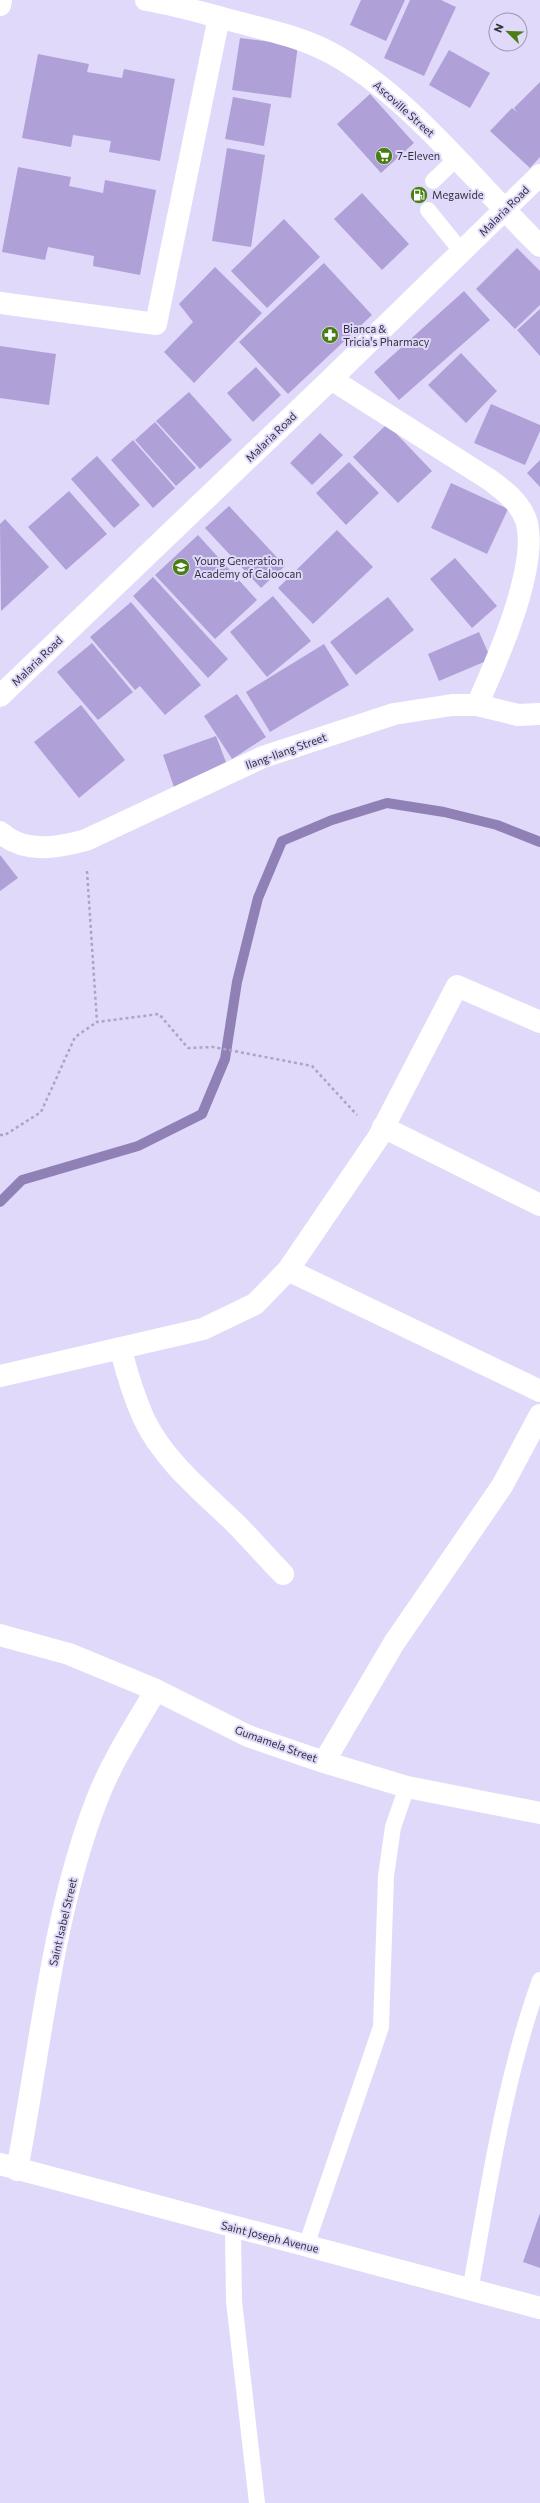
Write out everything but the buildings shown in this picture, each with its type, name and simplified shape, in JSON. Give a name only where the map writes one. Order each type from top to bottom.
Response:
[{"type":"street","points":[[0,5],[1,0]]},
{"type":"street","name":"Ascoville Street","points":[[146,0],[189,4],[219,17],[291,35],[330,52],[378,84],[456,159],[504,211],[540,246]]},
{"type":"street","points":[[0,303],[156,324],[219,17]]},
{"type":"street","name":"Malaria Road","points":[[0,696],[332,379],[540,175]]},
{"type":"street","points":[[332,379],[513,497],[527,521],[530,550],[526,582],[503,645],[476,705]]},
{"type":"street","name":"Ilang-Ilang Street","points":[[0,832],[6,838],[32,847],[58,848],[86,840],[263,757],[394,714],[430,707],[476,705],[518,714],[540,714]]},
{"type":"street","points":[[0,1376],[121,1350],[203,1329],[255,1304],[288,1270],[380,1133],[457,986],[540,1022]]},
{"type":"street","points":[[380,1133],[540,1206]]},
{"type":"street","points":[[288,1270],[540,1391]]},
{"type":"street","points":[[121,1350],[130,1386],[144,1420],[158,1442],[189,1479],[236,1524],[283,1574]]},
{"type":"street","points":[[324,1762],[394,1643],[502,1486],[540,1415]]},
{"type":"street","name":"Gumamela Street","points":[[0,1634],[69,1654],[156,1690],[248,1736],[324,1762],[407,1787],[540,1813]]},
{"type":"street","name":"Saint Isabel Street","points":[[8,2167],[78,1857],[96,1801],[114,1764],[156,1690]]},
{"type":"street","name":"Saint Joseph Avenue","points":[[8,2167],[470,2291],[540,2308]]},
{"type":"lane","points":[[433,181],[456,159]]},
{"type":"lane","points":[[428,210],[462,252]]},
{"type":"lane","points":[[306,2246],[381,2027],[386,1876],[393,1827],[407,1787]]},
{"type":"lane","points":[[470,2291],[502,2115],[522,2030],[540,1980]]},
{"type":"lane","points":[[233,2228],[234,2301],[257,2503]]},
{"type":"path","points":[[86,840],[97,1022]]},
{"type":"path","points":[[0,1135],[4,1135],[41,1112],[76,1037],[97,1022],[159,1014],[188,1048],[213,1047],[312,1066],[380,1133]]},
{"type":"waterway","points":[[0,1202],[22,1180],[138,1146],[202,1114],[225,1059],[237,982],[258,898],[282,841],[332,820],[387,803],[444,812],[497,825],[540,842]]},
{"type":"place","name":"7-Eleven","points":[[384,156]]},
{"type":"place","name":"Megawide","points":[[419,195]]},
{"type":"place","name":"Bianca & Tricia's Pharmacy","points":[[330,335]]},
{"type":"place","name":"Young Generation Academy of Caloocan","points":[[181,567]]}]
